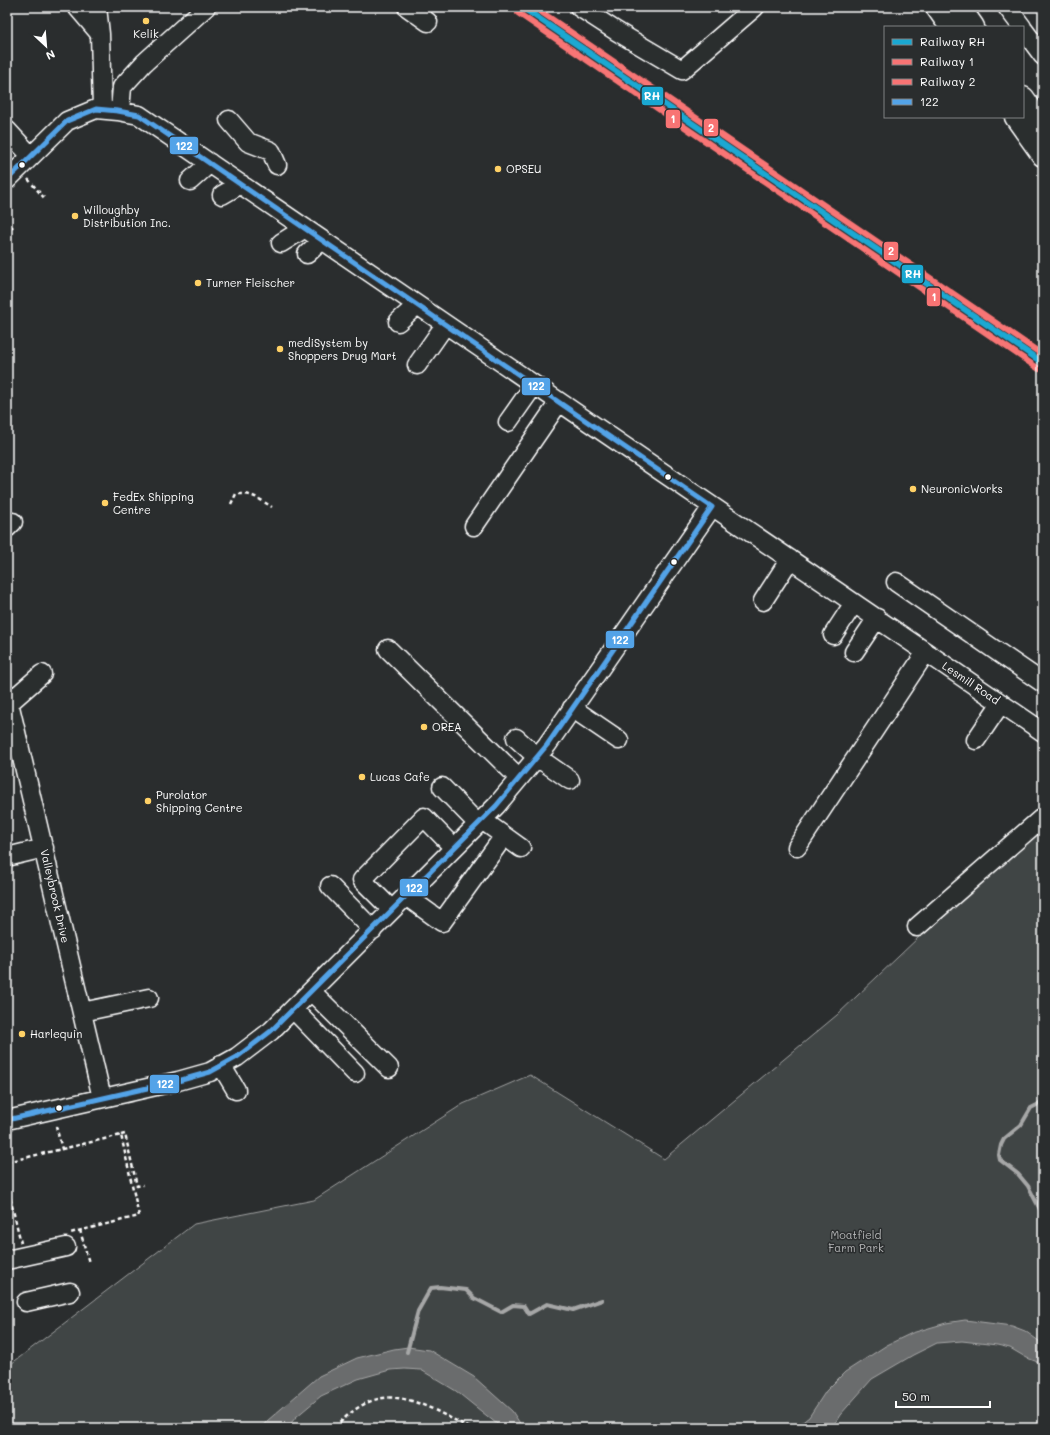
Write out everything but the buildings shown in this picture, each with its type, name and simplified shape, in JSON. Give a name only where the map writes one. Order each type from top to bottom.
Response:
[{"type":"main road","points":[[936,7],[950,26]]},
{"type":"main road","points":[[959,7],[972,26]]},
{"type":"main road","points":[[1024,99],[1043,126]]},
{"type":"main road","points":[[1017,118],[1043,155]]},
{"type":"street","points":[[77,7],[100,34]]},
{"type":"street","points":[[96,7],[100,34],[102,109]]},
{"type":"street","points":[[120,111],[122,87],[144,63],[206,7]]},
{"type":"street","points":[[407,7],[428,22]]},
{"type":"street","points":[[579,7],[682,70],[755,7]]},
{"type":"street","points":[[1007,7],[1021,26]]},
{"type":"street","points":[[1024,31],[1043,56]]},
{"type":"street","points":[[101,91],[122,93]]},
{"type":"street","name":"Lesmill Road","points":[[7,180],[67,121],[96,109],[120,111],[139,115],[1043,732]]},
{"type":"street","points":[[229,120],[248,142],[272,151],[278,165]]},
{"type":"street","points":[[7,130],[31,156]]},
{"type":"street","points":[[190,181],[210,163]]},
{"type":"street","points":[[222,195],[241,184]]},
{"type":"street","points":[[281,243],[305,228]]},
{"type":"street","points":[[307,254],[322,240]]},
{"type":"street","points":[[398,322],[417,305]]},
{"type":"street","points":[[417,365],[445,325]]},
{"type":"street","points":[[508,422],[534,385]]},
{"type":"street","points":[[474,526],[559,402]]},
{"type":"street","points":[[7,1120],[178,1081],[210,1072],[237,1056],[271,1031],[496,806],[537,757],[712,507]]},
{"type":"street","points":[[763,601],[790,559]]},
{"type":"street","points":[[896,582],[1043,683]]},
{"type":"street","points":[[833,635],[854,603]]},
{"type":"street","points":[[854,652],[877,618]]},
{"type":"street","points":[[388,649],[519,778]]},
{"type":"street","points":[[798,847],[926,652]]},
{"type":"street","points":[[8,699],[42,674]]},
{"type":"street","name":"Valleybrook Drive","points":[[8,699],[14,757],[44,848],[102,1098]]},
{"type":"street","points":[[976,740],[1001,703]]},
{"type":"street","points":[[572,708],[619,740]]},
{"type":"street","points":[[516,738],[537,757],[570,780]]},
{"type":"street","points":[[442,787],[480,822],[521,848]]},
{"type":"street","points":[[392,910],[362,880],[424,817],[454,848]]},
{"type":"street","points":[[917,927],[1043,817]]},
{"type":"street","points":[[406,896],[442,922],[504,836]]},
{"type":"street","points":[[7,857],[44,848]]},
{"type":"street","points":[[330,886],[373,930]]},
{"type":"street","points":[[312,991],[389,1068]]},
{"type":"street","points":[[82,1012],[149,998]]},
{"type":"street","points":[[293,1009],[355,1073]]},
{"type":"street","points":[[221,1066],[236,1090]]},
{"type":"street","points":[[7,1260],[66,1240]]},
{"type":"street","points":[[26,1302],[70,1292]]},
{"type":"path","points":[[28,180],[45,199]]},
{"type":"path","points":[[7,221],[13,228]]},
{"type":"path","points":[[231,504],[236,494],[247,494],[253,495],[272,507]]},
{"type":"path","points":[[56,1126],[63,1153]]},
{"type":"path","points":[[7,1162],[125,1134],[137,1186],[144,1185]]},
{"type":"path","points":[[66,1240],[80,1230],[139,1216],[121,1135]]},
{"type":"path","points":[[7,1185],[21,1245]]},
{"type":"path","points":[[80,1230],[89,1263]]},
{"type":"path","points":[[335,1428],[352,1411],[363,1404],[375,1399],[387,1397],[400,1397],[426,1406],[470,1428]]},
{"type":"green space","name":"Moatfield Farm Park","points":[[1043,819],[1043,1428],[7,1428],[7,1367],[194,1224],[314,1200],[463,1104],[530,1075],[664,1159],[837,1015]]},
{"type":"shaded area","points":[[965,1320],[1012,1326],[1025,1331],[1043,1344],[1043,1364],[1027,1358],[1010,1348],[997,1345],[962,1341],[937,1343],[872,1379],[840,1415],[832,1428],[795,1428],[809,1417],[826,1391],[845,1372],[887,1345],[912,1333],[946,1323]]},
{"type":"shaded area","points":[[408,1347],[429,1350],[474,1377],[512,1411],[523,1428],[502,1428],[456,1391],[421,1370],[405,1369],[390,1370],[358,1379],[321,1396],[296,1417],[287,1428],[261,1428],[267,1421],[319,1376],[357,1358]]},
{"type":"waterway","points":[[1043,1102],[1031,1108],[1021,1125],[1004,1139],[999,1155],[1000,1160],[1018,1174],[1028,1186],[1043,1215]]},
{"type":"waterway","points":[[407,1352],[418,1311],[431,1288],[440,1287],[466,1290],[474,1298],[501,1312],[513,1305],[524,1306],[529,1314],[547,1304],[573,1310],[602,1300]]},
{"type":"rail line","name":"RH","points":[[522,7],[1043,363]]},
{"type":"rail line","name":"2","points":[[534,7],[1043,355]]},
{"type":"rail line","name":"1","points":[[518,13],[1039,369]]},
{"type":"transit line","name":"122","points":[[7,180],[67,121],[96,109],[139,115],[712,507]]},
{"type":"transit line","name":"122","points":[[7,1120],[178,1081],[210,1072],[237,1057],[271,1031],[496,806],[547,745],[712,507]]},
{"type":"place","name":"Kelik","points":[[146,21]]},
{"type":"place","name":"OPSEU","points":[[498,169]]},
{"type":"place","name":"Willoughby Distribution Inc.","points":[[75,216]]},
{"type":"place","name":"Turner Fleischer","points":[[198,283]]},
{"type":"place","name":"mediSystem by Shoppers Drug Mart","points":[[280,349]]},
{"type":"place","name":"NeuronicWorks","points":[[913,489]]},
{"type":"place","name":"FedEx Shipping Centre","points":[[105,503]]},
{"type":"place","name":"OREA","points":[[424,727]]},
{"type":"place","name":"Lucas Cafe","points":[[362,777]]},
{"type":"place","name":"Purolator Shipping Centre","points":[[148,801]]},
{"type":"place","name":"Harlequin","points":[[22,1034]]}]
